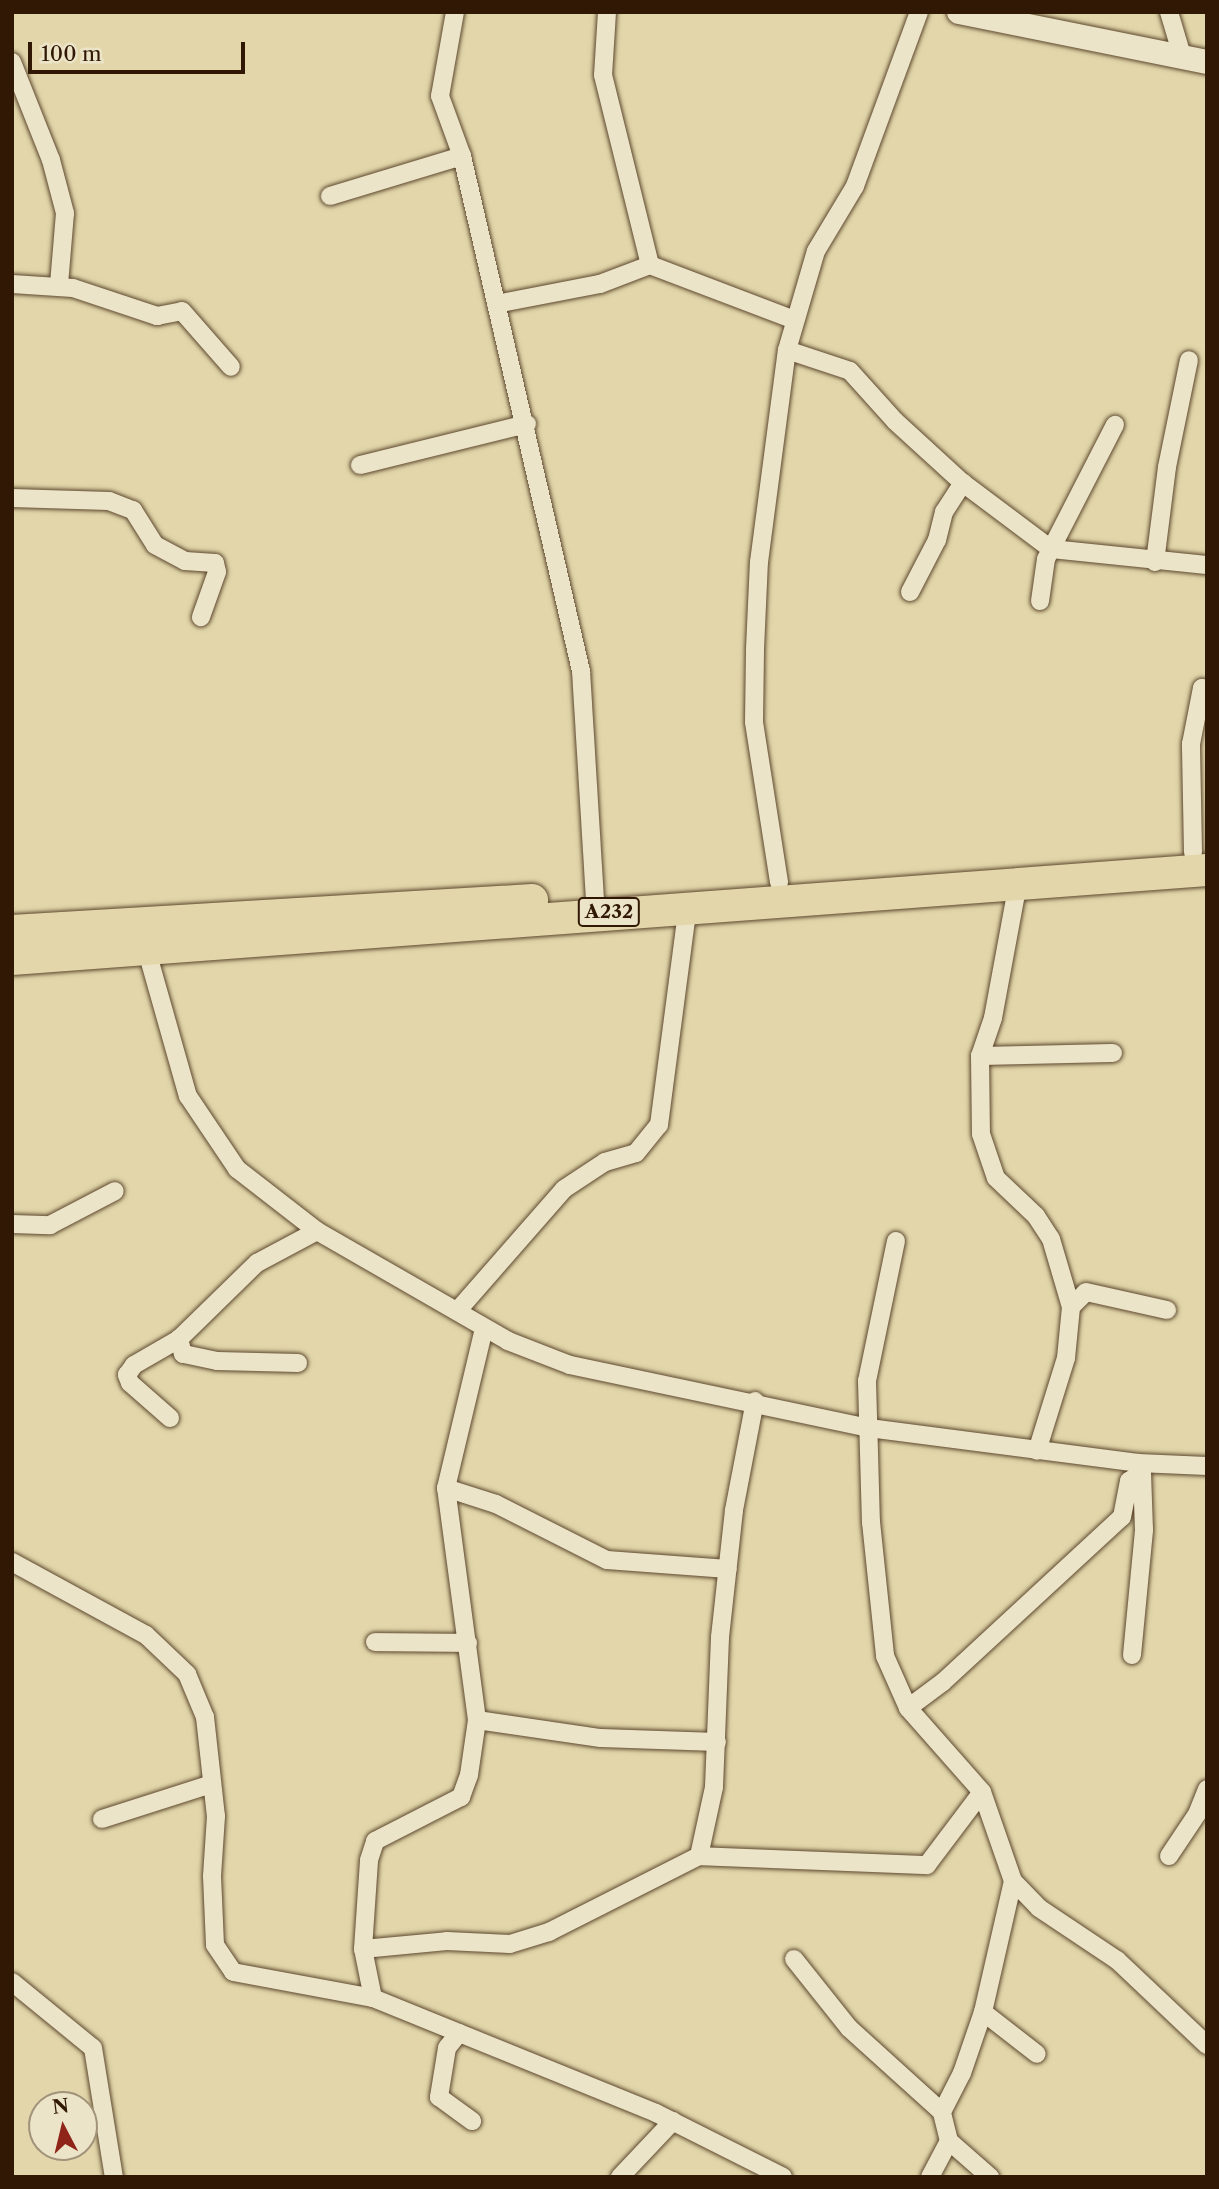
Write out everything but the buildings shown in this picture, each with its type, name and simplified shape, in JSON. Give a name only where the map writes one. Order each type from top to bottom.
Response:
[{"type":"highway","name":"A232","points":[[12,931],[411,904],[595,898],[953,866],[1202,858]]},
{"type":"highway","name":"A232","points":[[12,959],[1018,883],[1202,858]]},
{"type":"street","points":[[455,12],[440,96],[462,156],[527,424],[581,671],[595,898]]},
{"type":"street","points":[[607,12],[603,75],[650,265]]},
{"type":"street","points":[[779,882],[754,722],[755,649],[759,562],[787,350],[816,251],[855,186],[919,12]]},
{"type":"street","points":[[959,12],[1195,60]]},
{"type":"street","points":[[1169,12],[1195,60]]},
{"type":"street","points":[[12,62],[51,160],[65,214],[59,285]]},
{"type":"street","points":[[330,196],[462,156]]},
{"type":"street","points":[[496,303],[600,284],[650,265],[795,320]]},
{"type":"street","points":[[12,284],[59,285],[157,316],[181,311],[231,367]]},
{"type":"street","points":[[787,350],[850,371],[895,421],[963,483],[1051,549],[1155,562],[1207,565]]},
{"type":"street","points":[[1155,562],[1167,467],[1189,360]]},
{"type":"street","points":[[359,465],[527,424]]},
{"type":"street","points":[[1040,601],[1051,549],[1115,425]]},
{"type":"street","points":[[910,592],[937,540],[944,512],[963,483]]},
{"type":"street","points":[[12,498],[109,501],[133,510],[155,544],[185,561],[215,563],[217,572],[201,617]]},
{"type":"street","points":[[1202,858],[1191,744],[1205,686]]},
{"type":"street","points":[[1018,883],[993,1018],[980,1056],[981,1134],[996,1178],[1036,1216],[1051,1239],[1071,1307],[1066,1357],[1037,1451]]},
{"type":"street","points":[[459,1309],[564,1189],[605,1162],[636,1153],[659,1125],[688,906]]},
{"type":"street","points":[[146,948],[188,1096],[237,1169],[317,1231],[459,1309],[484,1329],[570,1365],[755,1401],[869,1428],[1140,1467],[1207,1466]]},
{"type":"street","points":[[980,1056],[1113,1053]]},
{"type":"street","points":[[12,1224],[50,1225],[115,1191]]},
{"type":"street","points":[[170,1418],[130,1383],[127,1375],[134,1364],[179,1339],[257,1263],[317,1231]]},
{"type":"street","points":[[896,1241],[867,1381],[871,1522],[885,1656],[908,1708],[982,1792],[1013,1881],[1039,1908],[1117,1960],[1207,2045]]},
{"type":"street","points":[[1071,1307],[1086,1292],[1167,1310]]},
{"type":"street","points":[[373,1998],[363,1949],[369,1860],[375,1842],[461,1797],[469,1775],[477,1720],[446,1488],[484,1329]]},
{"type":"street","points":[[179,1339],[183,1354],[217,1361],[298,1363]]},
{"type":"street","points":[[699,1856],[718,1742],[720,1637],[728,1569],[744,1442],[755,1401]]},
{"type":"street","points":[[908,1708],[943,1682],[1122,1517],[1129,1482],[1140,1467]]},
{"type":"street","points":[[1132,1655],[1144,1530],[1140,1467]]},
{"type":"street","points":[[446,1488],[496,1504],[607,1560],[728,1569]]},
{"type":"street","points":[[12,1562],[146,1635],[187,1674],[205,1717],[216,1816],[212,1924],[215,1945],[233,1972],[373,1998],[673,2121],[783,2177]]},
{"type":"street","points":[[375,1642],[468,1643]]},
{"type":"street","points":[[477,1720],[601,1738],[718,1742]]},
{"type":"street","points":[[102,1819],[212,1784]]},
{"type":"street","points":[[1169,1856],[1197,1814],[1207,1789]]},
{"type":"street","points":[[363,1949],[447,1941],[510,1944],[549,1931],[699,1856],[927,1865],[982,1792]]},
{"type":"street","points":[[942,2112],[962,2073],[982,2012],[1013,1881]]},
{"type":"street","points":[[794,1959],[849,2028],[942,2112],[949,2141],[990,2177]]},
{"type":"street","points":[[12,1982],[93,2048],[114,2177]]},
{"type":"street","points":[[982,2012],[1037,2054]]},
{"type":"street","points":[[459,2033],[447,2048],[439,2097],[472,2121]]},
{"type":"street","points":[[620,2177],[673,2121]]},
{"type":"street","points":[[930,2177],[949,2141]]}]
